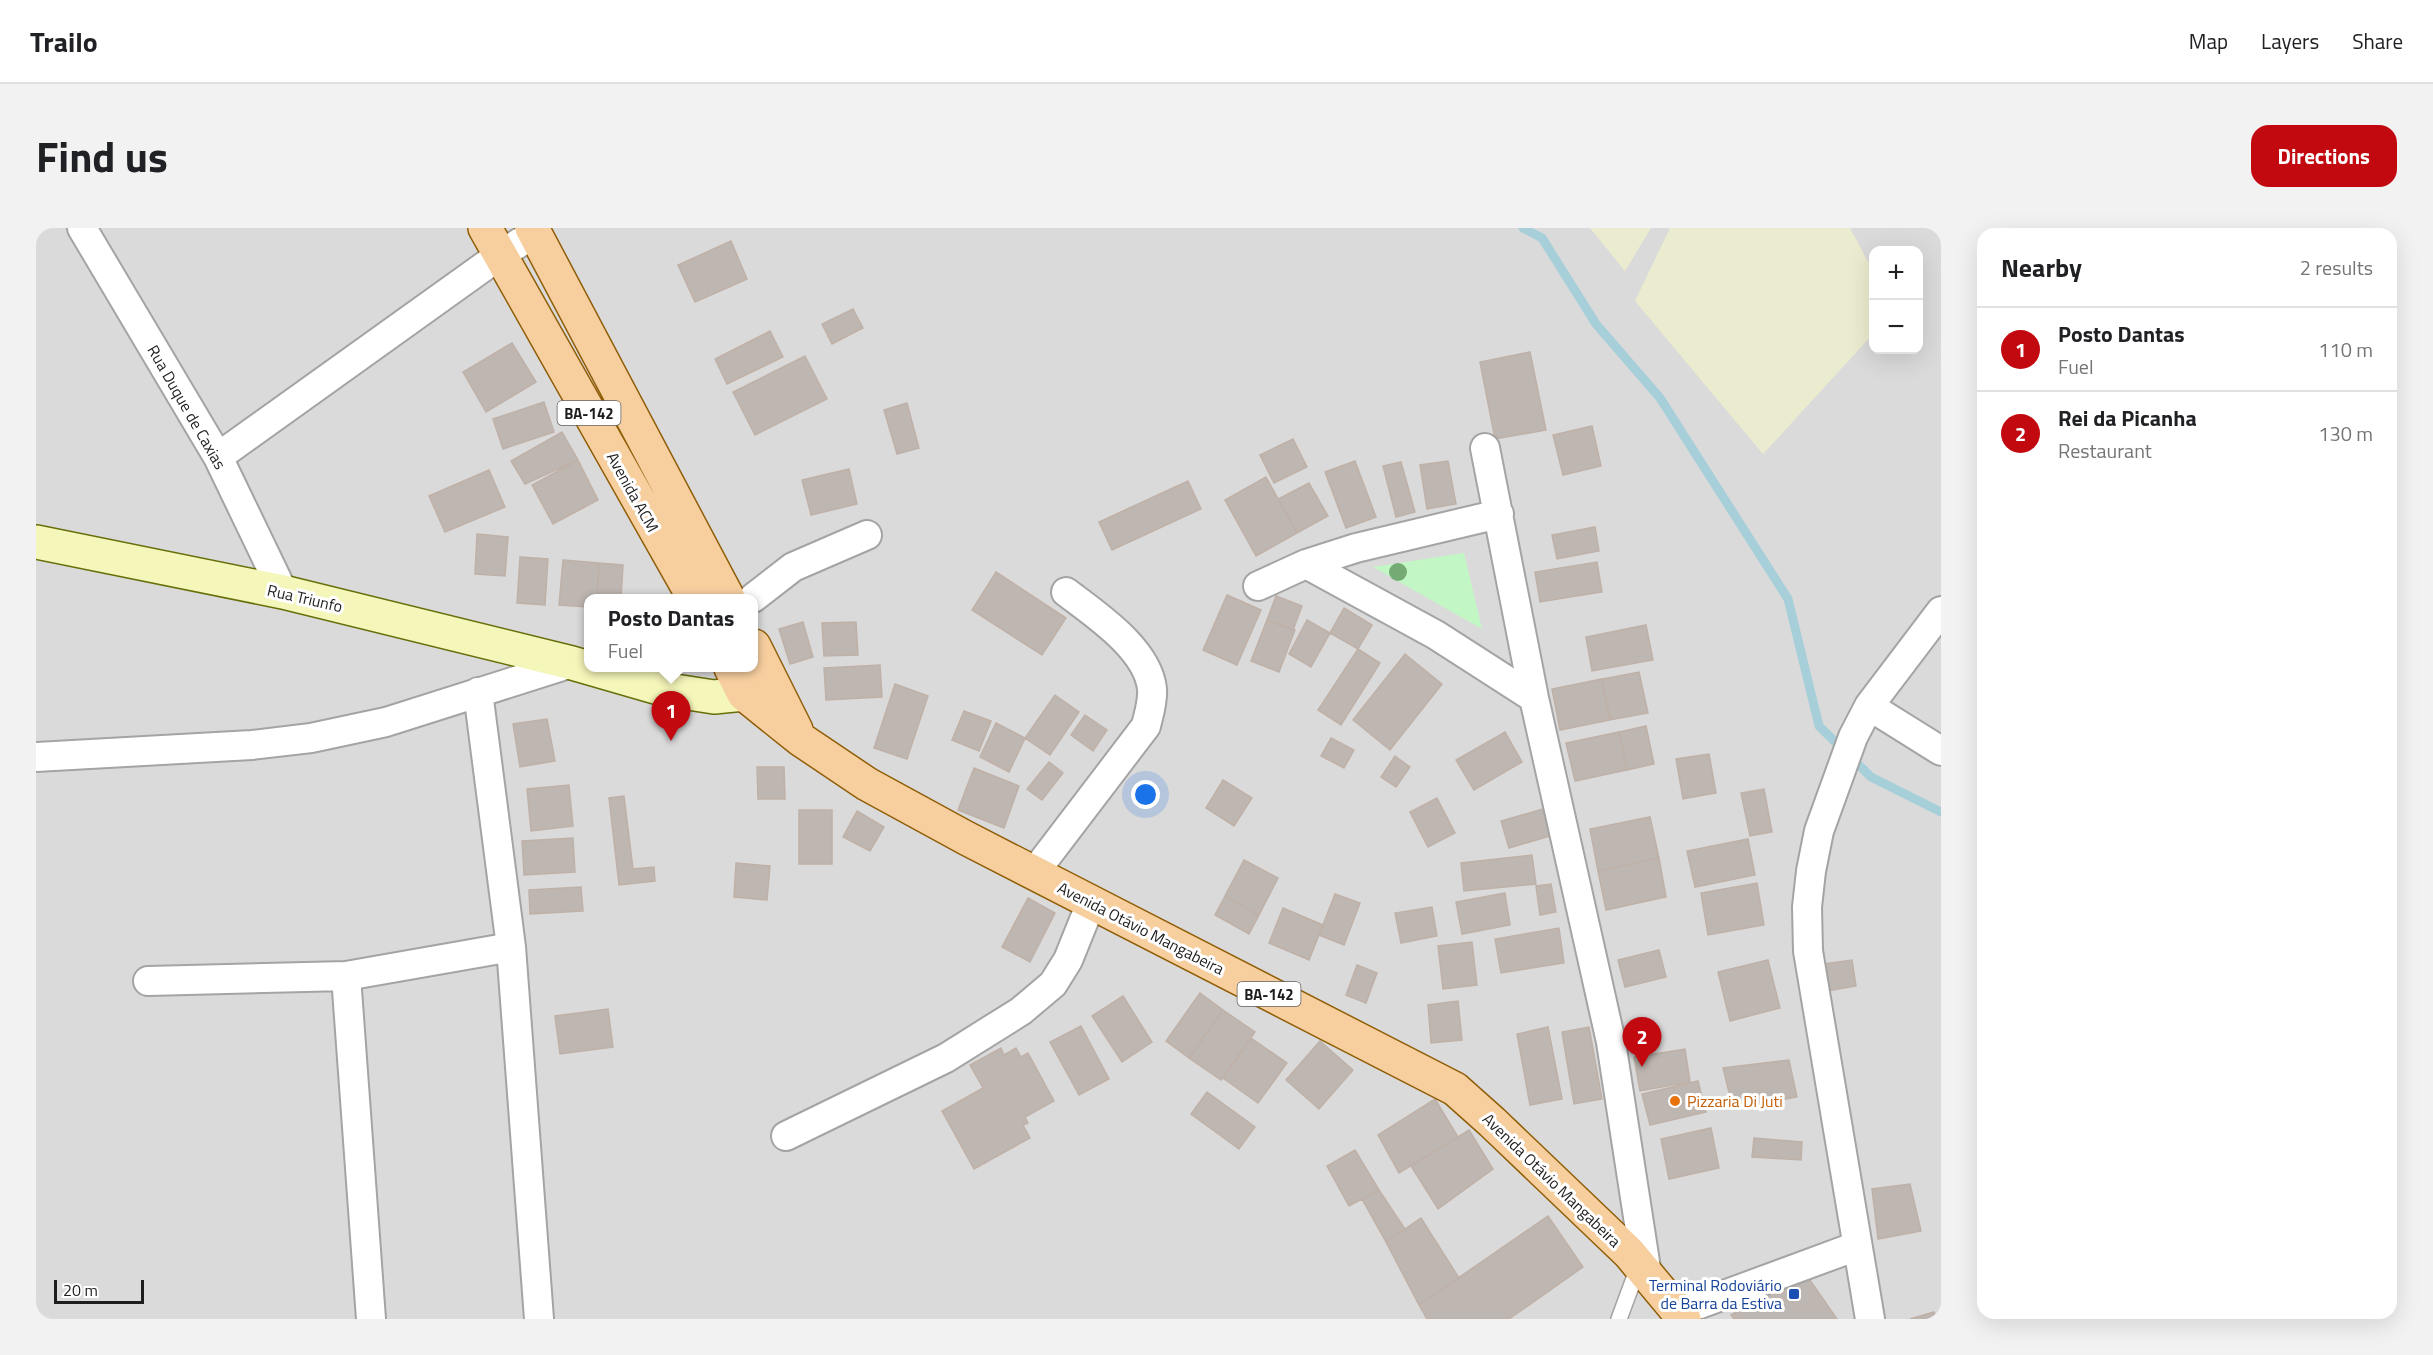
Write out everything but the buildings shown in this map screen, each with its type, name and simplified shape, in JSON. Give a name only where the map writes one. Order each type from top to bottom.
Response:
[{"type":"main road","name":"Avenida ACM","points":[[534,230],[726,594]]},
{"type":"main road","name":"Avenida ACM","points":[[492,242],[692,594]]},
{"type":"main road","name":"Rua Triunfo","points":[[36,542],[283,592],[572,663]]},
{"type":"main road","points":[[572,663],[584,666]]},
{"type":"main road","points":[[603,672],[662,689],[714,697],[748,680]]},
{"type":"main road","points":[[662,689],[681,672]]},
{"type":"main road","name":"Avenida Otávio Mangabeira","points":[[748,680],[800,739],[867,784],[1091,903],[1455,1089],[1492,1122],[1643,1270],[1681,1315]]},
{"type":"street","name":"Rua Duque de Caxias","points":[[82,228],[218,457],[283,592]]},
{"type":"street","points":[[218,457],[492,242],[534,230]]},
{"type":"street","points":[[1485,448],[1534,698],[1611,1042],[1643,1270]]},
{"type":"street","points":[[1258,586],[1306,564],[1385,539],[1423,533],[1499,514]]},
{"type":"street","points":[[758,594],[793,567],[867,535]]},
{"type":"street","points":[[1306,564],[1436,635],[1534,698]]},
{"type":"street","points":[[1034,873],[1146,726],[1151,707],[1150,680],[1118,630],[1066,592]]},
{"type":"street","points":[[1870,1319],[1808,951],[1807,907],[1819,831],[1853,737],[1869,706],[1941,611]]},
{"type":"street","points":[[36,757],[231,746],[311,738],[386,722],[572,663]]},
{"type":"street","points":[[478,692],[511,948],[539,1319]]},
{"type":"street","points":[[1869,706],[1941,751]]},
{"type":"street","points":[[786,1136],[946,1058],[1021,1011],[1045,991],[1058,976],[1068,960],[1091,903]]},
{"type":"street","points":[[148,981],[346,976],[511,948]]},
{"type":"street","points":[[346,976],[371,1319]]},
{"type":"street","points":[[1681,1315],[1857,1246]]},
{"type":"lane","points":[[1618,1319],[1643,1270]]},
{"type":"shaded area","points":[[36,228],[1941,228],[1941,1319],[36,1319]]},
{"type":"green space","points":[[1590,228],[1651,228],[1625,271]]},
{"type":"green space","points":[[1670,228],[1850,228],[1869,264],[1869,338],[1763,454],[1635,301]]},
{"type":"green space","points":[[1464,553],[1482,629],[1373,567]]},
{"type":"waterway","points":[[1523,228],[1542,238],[1596,324],[1660,398],[1788,599],[1819,726],[1871,777],[1941,812]]},
{"type":"place","name":"Posto Dantas","points":[[671,741]]},
{"type":"place","name":"Rei da Picanha","points":[[1642,1067]]},
{"type":"place","name":"Pizzaria Di Juti","points":[[1675,1101]]},
{"type":"place","name":"Terminal Rodoviário de Barra da Estiva","points":[[1794,1294]]}]
